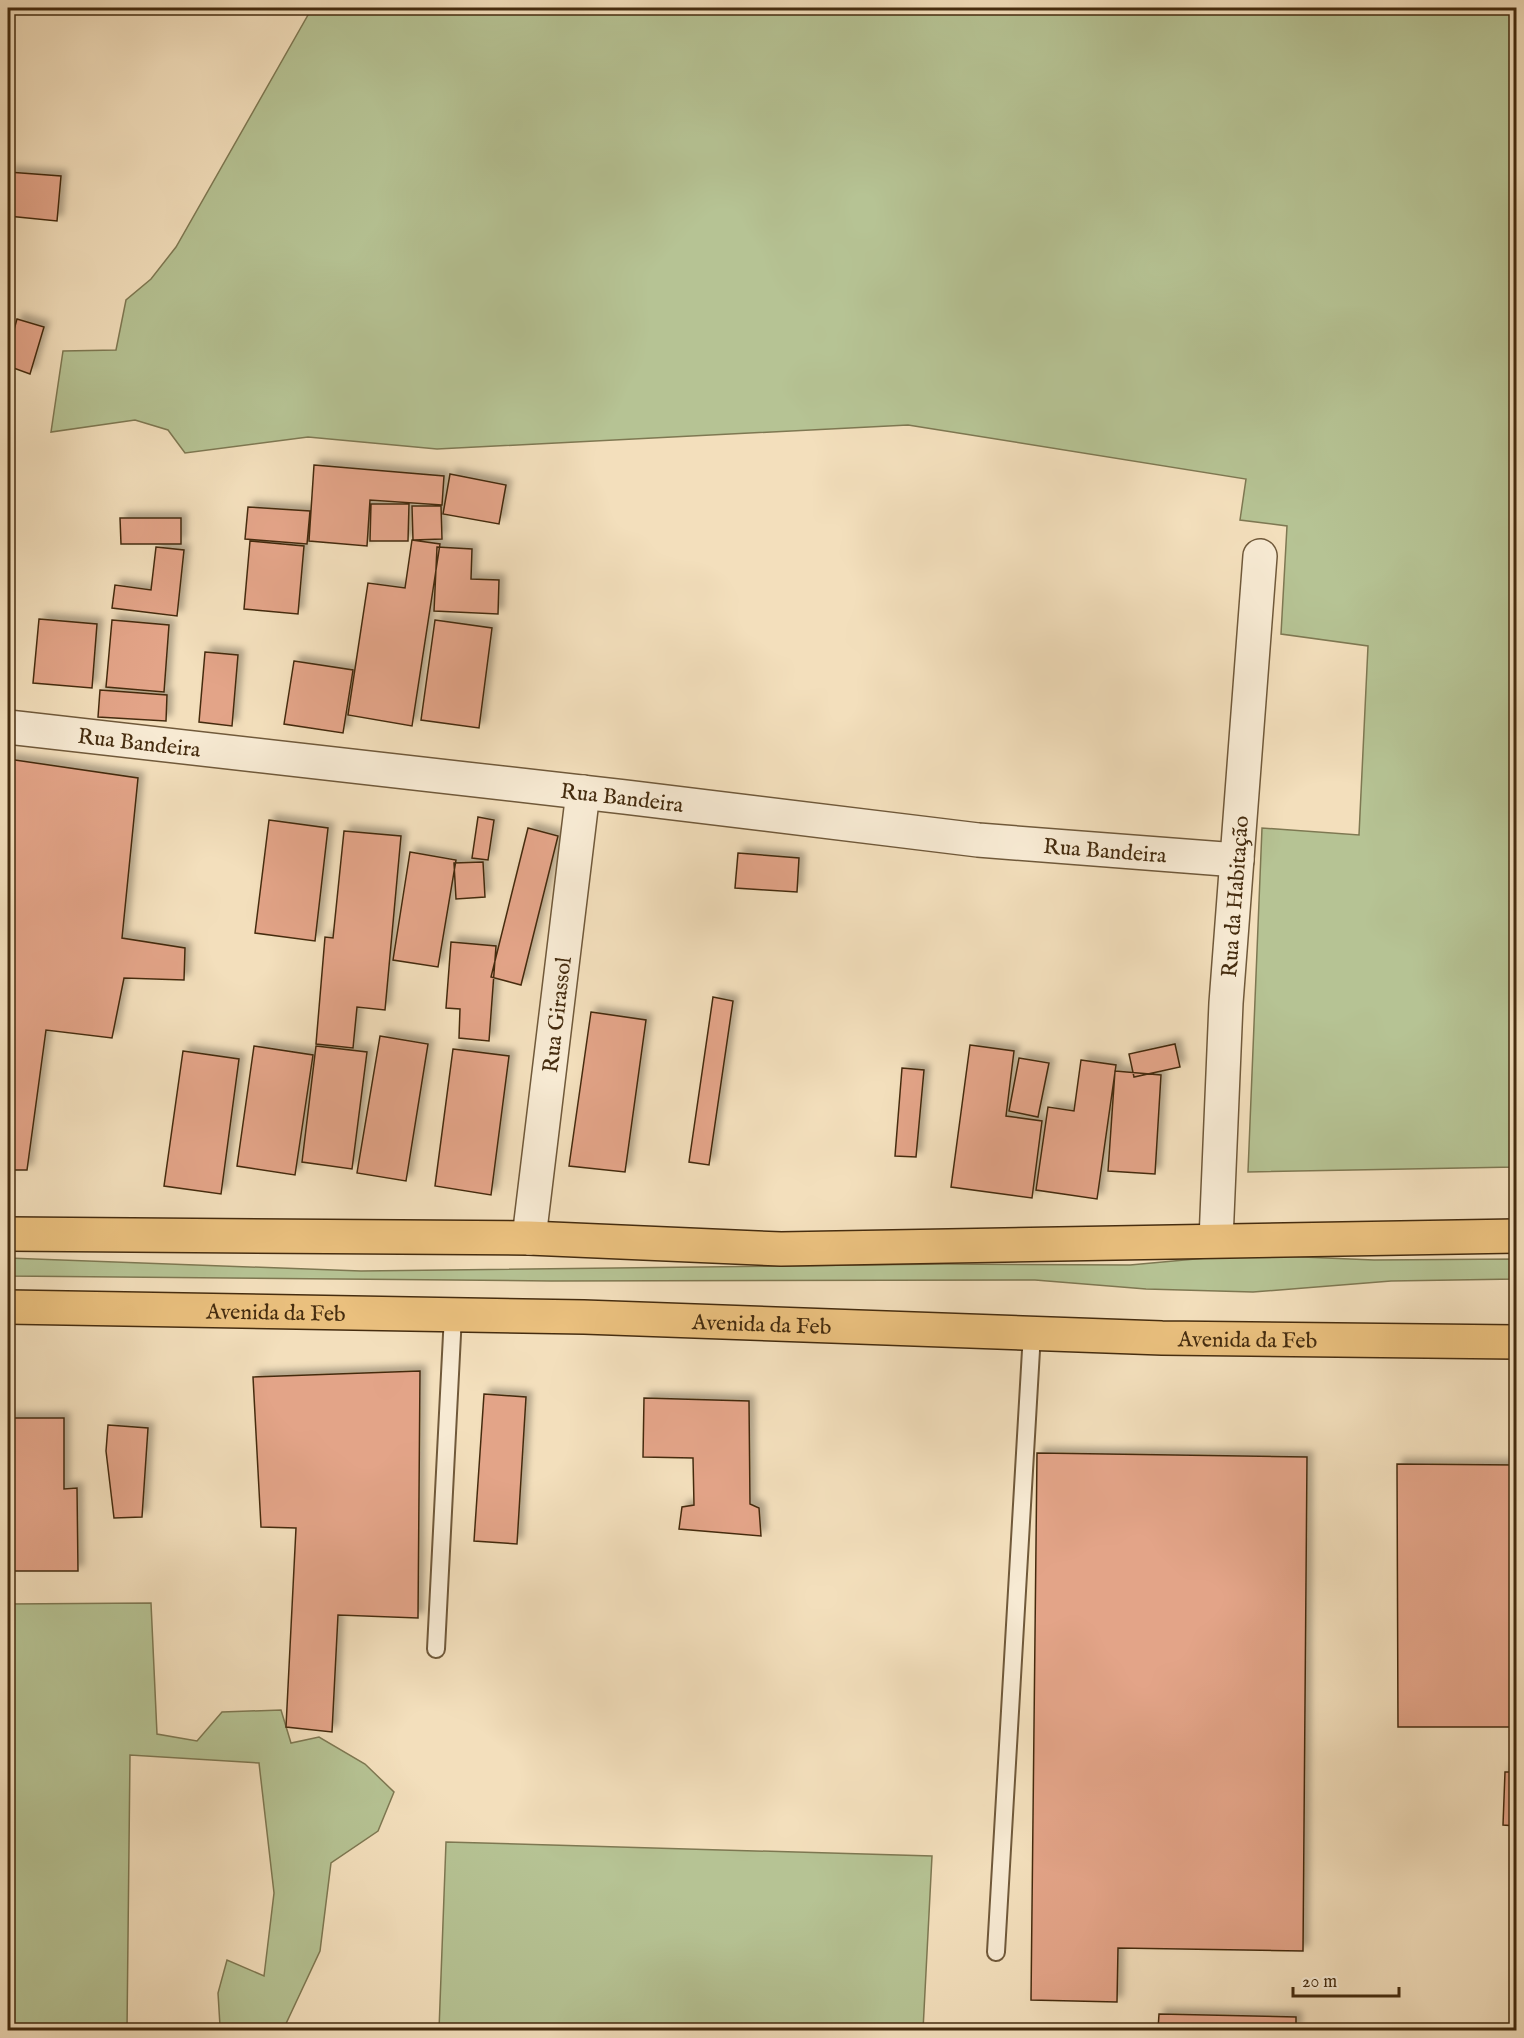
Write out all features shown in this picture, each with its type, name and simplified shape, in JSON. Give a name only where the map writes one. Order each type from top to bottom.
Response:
[{"type":"main road","points":[[8,1233],[529,1238],[781,1249],[1516,1236]]},
{"type":"main road","name":"Avenida da Feb","points":[[8,1307],[584,1317],[1162,1338],[1516,1342]]},
{"type":"street","name":"Rua da Habitação","points":[[1216,1240],[1226,1003],[1260,556]]},
{"type":"street","name":"Rua Bandeira","points":[[8,727],[583,792],[978,840],[1237,860]]},
{"type":"street","name":"Rua Girassol","points":[[529,1238],[583,792]]},
{"type":"lane","points":[[436,1649],[453,1315]]},
{"type":"lane","points":[[996,1952],[1032,1333]]},
{"type":"green space","points":[[312,8],[1516,8],[1516,1167],[1248,1172],[1262,828],[1359,835],[1368,646],[1281,634],[1287,526],[1240,520],[1246,479],[908,425],[437,449],[308,437],[185,453],[168,430],[135,420],[51,432],[63,351],[116,350],[126,300],[151,279],[176,247]]},
{"type":"green space","points":[[1279,1256],[1374,1260],[1516,1259],[1516,1279],[1391,1281],[1253,1292],[1146,1289],[1035,1280],[551,1281],[8,1276],[8,1258],[361,1271],[944,1264],[1130,1265],[1217,1257]]},
{"type":"green space","points":[[151,1603],[157,1734],[197,1741],[222,1712],[281,1710],[291,1743],[319,1737],[365,1764],[394,1792],[378,1831],[331,1863],[320,1951],[283,2030],[233,2030],[220,2026],[218,1993],[227,1960],[264,1976],[274,1893],[259,1763],[130,1755],[127,2030],[8,2030],[8,1604]]},
{"type":"green space","points":[[446,1842],[932,1856],[923,2030],[439,2030]]},
{"type":"building","points":[[8,172],[61,176],[57,221],[8,216]]},
{"type":"building","points":[[17,319],[44,327],[30,374],[8,366],[8,351]]},
{"type":"building","points":[[314,465],[444,476],[442,505],[370,500],[367,546],[309,541]]},
{"type":"building","points":[[450,474],[506,485],[499,524],[443,514]]},
{"type":"building","points":[[371,504],[409,504],[408,541],[370,541]]},
{"type":"building","points":[[412,506],[441,506],[442,539],[413,540]]},
{"type":"building","points":[[248,507],[310,511],[307,544],[245,539]]},
{"type":"building","points":[[120,518],[181,518],[181,544],[121,544]]},
{"type":"building","points":[[412,540],[440,544],[412,726],[348,715],[368,583],[405,588]]},
{"type":"building","points":[[250,541],[304,546],[298,614],[244,609]]},
{"type":"building","points":[[156,547],[184,550],[177,616],[112,608],[115,585],[151,590]]},
{"type":"building","points":[[437,547],[472,549],[471,579],[499,580],[498,614],[434,611]]},
{"type":"building","points":[[39,619],[97,624],[92,688],[33,683]]},
{"type":"building","points":[[112,620],[169,625],[164,692],[106,687]]},
{"type":"building","points":[[435,620],[492,628],[479,728],[421,720]]},
{"type":"building","points":[[205,652],[238,655],[232,726],[199,722]]},
{"type":"building","points":[[294,661],[353,670],[343,733],[284,724]]},
{"type":"building","points":[[100,690],[167,695],[166,721],[98,717]]},
{"type":"building","points":[[8,759],[138,778],[122,938],[185,948],[184,980],[124,978],[112,1038],[46,1030],[27,1170],[8,1170]]},
{"type":"building","points":[[478,817],[494,820],[488,860],[472,858]]},
{"type":"building","points":[[269,820],[328,828],[315,941],[255,933]]},
{"type":"building","points":[[528,828],[558,836],[521,985],[491,977]]},
{"type":"building","points":[[344,831],[401,836],[385,1010],[357,1007],[353,1048],[316,1044],[325,937],[333,938]]},
{"type":"building","points":[[410,852],[456,860],[438,967],[393,960]]},
{"type":"building","points":[[738,853],[799,858],[797,892],[735,888]]},
{"type":"building","points":[[483,862],[485,897],[456,899],[454,863]]},
{"type":"building","points":[[451,942],[496,946],[489,1041],[459,1038],[460,1009],[446,1008]]},
{"type":"building","points":[[713,997],[733,1001],[709,1165],[689,1162]]},
{"type":"building","points":[[591,1012],[646,1020],[625,1172],[569,1166]]},
{"type":"building","points":[[380,1036],[428,1044],[406,1181],[357,1173]]},
{"type":"building","points":[[1175,1044],[1180,1067],[1134,1077],[1129,1054]]},
{"type":"building","points":[[970,1045],[1014,1051],[1006,1116],[1042,1121],[1032,1198],[951,1187]]},
{"type":"building","points":[[254,1046],[313,1055],[295,1175],[237,1166]]},
{"type":"building","points":[[316,1046],[367,1052],[352,1169],[302,1162]]},
{"type":"building","points":[[453,1049],[509,1056],[491,1195],[435,1186]]},
{"type":"building","points":[[183,1051],[239,1059],[221,1194],[164,1186]]},
{"type":"building","points":[[1019,1058],[1049,1063],[1038,1117],[1009,1111]]},
{"type":"building","points":[[1081,1060],[1116,1065],[1097,1199],[1036,1190],[1048,1107],[1074,1111]]},
{"type":"building","points":[[902,1068],[924,1070],[916,1157],[895,1156]]},
{"type":"building","points":[[1115,1071],[1161,1075],[1155,1174],[1108,1171]]},
{"type":"building","points":[[420,1371],[418,1618],[338,1615],[332,1732],[286,1727],[296,1528],[261,1527],[253,1377]]},
{"type":"building","points":[[484,1394],[526,1397],[517,1544],[474,1541]]},
{"type":"building","points":[[644,1398],[749,1401],[750,1504],[759,1508],[761,1536],[679,1529],[682,1507],[694,1505],[693,1458],[643,1457]]},
{"type":"building","points":[[8,1418],[64,1418],[64,1489],[77,1488],[78,1571],[8,1571]]},
{"type":"building","points":[[108,1425],[148,1428],[142,1517],[114,1518],[106,1451]]},
{"type":"building","points":[[1037,1453],[1307,1457],[1303,1951],[1118,1948],[1117,2002],[1031,2000]]},
{"type":"building","points":[[1397,1464],[1516,1465],[1516,1727],[1398,1727]]},
{"type":"building","points":[[1505,1772],[1516,1772],[1516,1826],[1503,1825]]},
{"type":"building","points":[[1159,2014],[1296,2017],[1296,2030],[1158,2030]]}]
